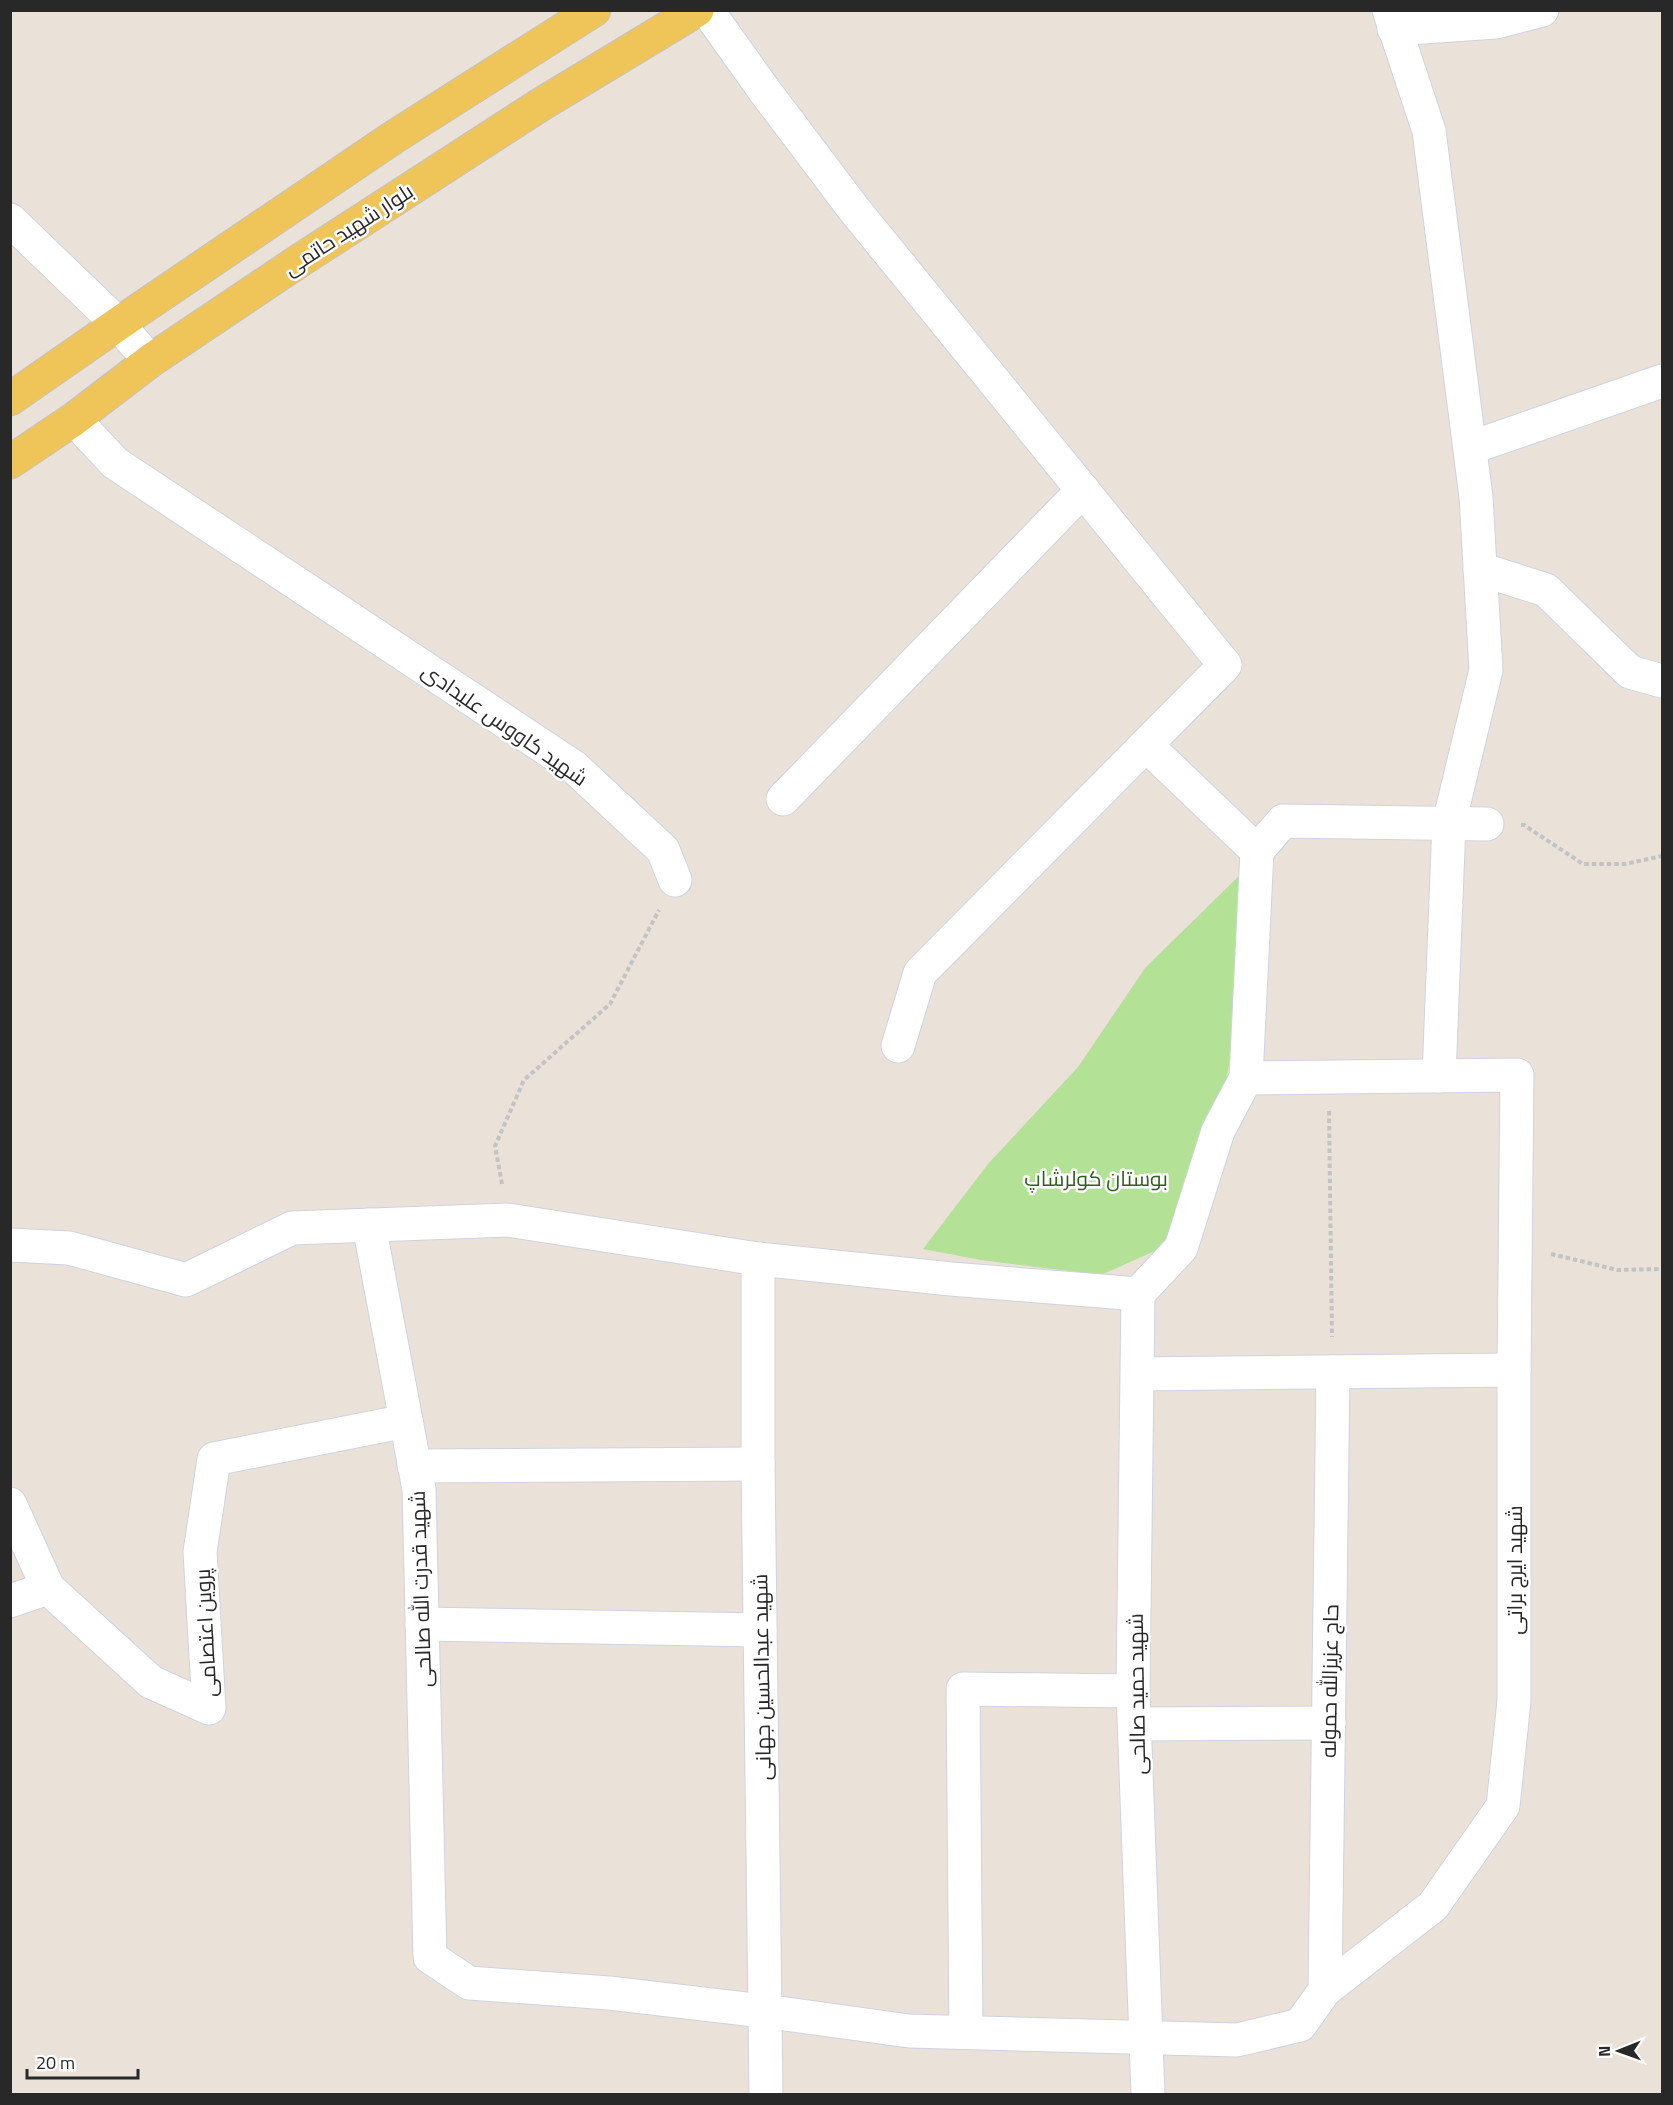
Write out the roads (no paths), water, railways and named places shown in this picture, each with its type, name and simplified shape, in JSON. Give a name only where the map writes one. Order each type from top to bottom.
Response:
[{"type":"main road","points":[[10,399],[394,137],[594,10]]},
{"type":"main road","name":"بلوار شهید حاتمی","points":[[10,462],[74,419],[150,361],[299,261],[540,105],[697,10]]},
{"type":"street","points":[[707,10],[853,208],[1225,665],[920,973],[898,1046]]},
{"type":"street","points":[[1246,1078],[1439,1076],[1449,823],[1486,670],[1476,497],[1429,131],[1391,20],[1496,22],[1542,10]]},
{"type":"street","points":[[10,220],[118,324],[150,361]]},
{"type":"street","points":[[1470,448],[1662,381]]},
{"type":"street","name":"شهید کاووس علیدادی","points":[[74,419],[115,463],[574,767],[663,850],[675,880]]},
{"type":"street","points":[[783,799],[1083,490]]},
{"type":"street","points":[[1480,569],[1546,590],[1630,672],[1662,681]]},
{"type":"street","points":[[1146,745],[1257,851]]},
{"type":"street","points":[[10,1245],[69,1248],[186,1280],[292,1228],[508,1220],[758,1259],[951,1279],[1138,1294],[1181,1248],[1218,1131],[1246,1078],[1257,851],[1283,821],[1487,824]]},
{"type":"street","name":"شهید ایرج براتی","points":[[430,1957],[469,1983],[609,1993],[909,2031],[1237,2040],[1300,2025],[1325,1990],[1433,1906],[1503,1806],[1514,1701],[1517,1075],[1439,1076]]},
{"type":"street","name":"شهید قدرت الله صالحی","points":[[369,1225],[419,1489],[430,1957]]},
{"type":"street","name":"شهید عبدالحسین جهانی","points":[[758,1259],[765,2094]]},
{"type":"street","name":"شهید حمید صالحی","points":[[1138,1294],[1133,1691],[1148,2094]]},
{"type":"street","points":[[1138,1374],[1514,1370]]},
{"type":"street","name":"حاج عزیزالله حموله","points":[[1325,1990],[1333,1372]]},
{"type":"street","name":"پروین اعتصامی","points":[[10,1504],[48,1588],[151,1682],[209,1708],[200,1552],[214,1459],[406,1421]]},
{"type":"street","points":[[414,1466],[758,1464]]},
{"type":"street","points":[[10,1601],[48,1588]]},
{"type":"street","points":[[422,1624],[760,1629]]},
{"type":"street","points":[[966,2032],[963,1689],[1133,1691]]},
{"type":"street","points":[[1135,1724],[1329,1723]]},
{"type":"park label","name":"بوستان کولرشاپ","points":[[1096,1178]]}]
